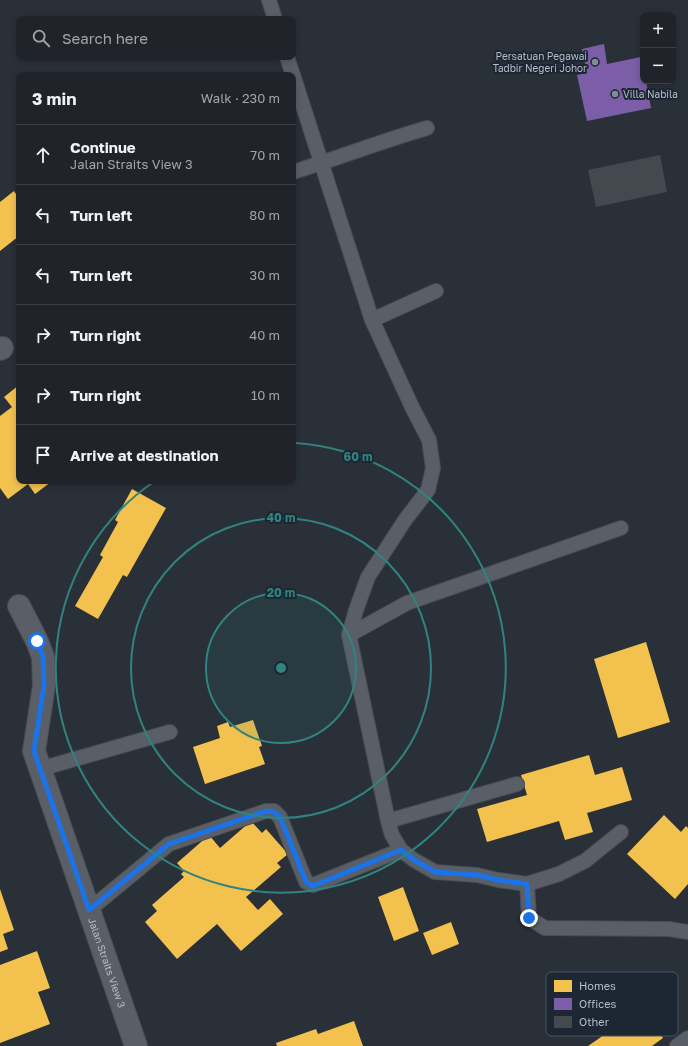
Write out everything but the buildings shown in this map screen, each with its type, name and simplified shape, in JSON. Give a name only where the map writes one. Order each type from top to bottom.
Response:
[{"type":"street","name":"Jalan Straits View 3","points":[[19,606],[37,641],[43,657],[44,685],[34,751],[136,1046]]},
{"type":"lane","points":[[269,0],[274,16]]},
{"type":"lane","points":[[288,60],[292,72]]},
{"type":"lane","points":[[296,84],[372,320],[429,440],[433,468],[428,490],[368,576],[349,635],[392,835],[401,850],[414,860],[435,872],[478,875],[498,880],[527,884],[559,874],[585,861],[621,832]]},
{"type":"lane","points":[[296,171],[392,138],[427,128]]},
{"type":"lane","points":[[372,320],[436,291]]},
{"type":"lane","points":[[349,635],[407,603],[621,528]]},
{"type":"lane","points":[[40,769],[170,732]]},
{"type":"lane","points":[[388,821],[517,784]]},
{"type":"lane","points":[[89,910],[169,844],[266,811],[274,812],[280,817],[306,882],[313,886],[401,850]]},
{"type":"lane","points":[[527,884],[529,918],[545,928],[669,929],[688,932]]},
{"type":"lane","points":[[678,1046],[688,1038]]},
{"type":"place","name":"Persatuan Pegawai Tadbir Negeri Johor","points":[[595,62]]},
{"type":"place","name":"Villa Nabila","points":[[615,94]]},
{"type":"route","points":[[37,641],[43,657],[44,685],[34,751],[89,910],[169,844],[266,811],[274,812],[280,817],[306,882],[313,886],[401,850],[414,860],[435,872],[478,875],[498,880],[527,884],[529,918]]}]
